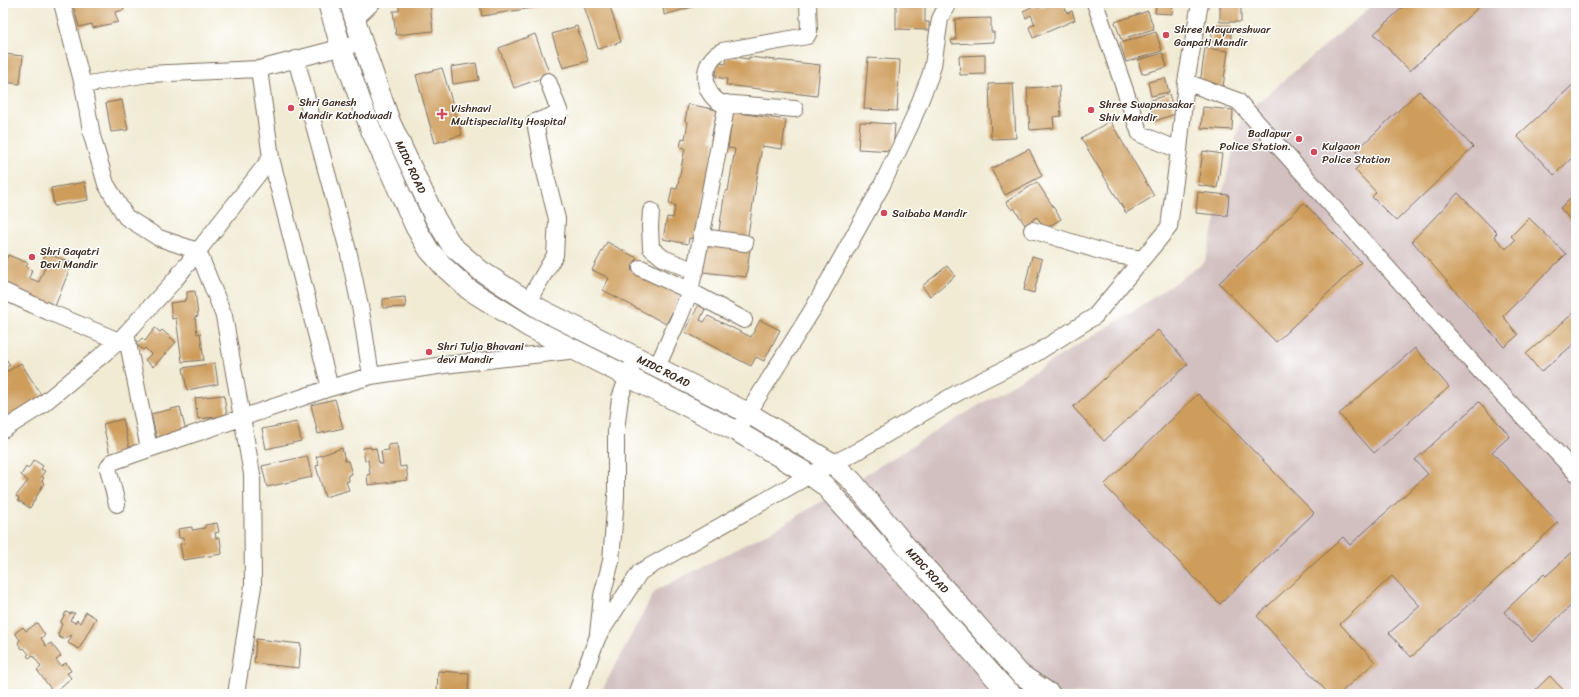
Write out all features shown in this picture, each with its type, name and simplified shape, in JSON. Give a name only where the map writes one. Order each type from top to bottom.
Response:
[{"type":"main road","name":"MIDC ROAD","points":[[328,3],[341,47],[371,130],[416,228],[429,250],[444,268],[468,289],[529,327],[738,432],[824,485],[1006,690],[1012,694]]},
{"type":"main road","name":"MIDC ROAD","points":[[353,11],[362,42],[390,122],[434,218],[452,246],[481,271],[540,309],[748,413],[832,463],[852,481],[918,559],[1020,674],[1050,694]]},
{"type":"main road","points":[[902,573],[918,559]]},
{"type":"street","points":[[62,3],[83,85],[92,136],[106,184],[126,217],[159,238],[198,251],[224,316],[252,474],[253,586],[236,694]]},
{"type":"street","points":[[353,11],[372,3]]},
{"type":"street","points":[[795,109],[727,103],[715,100],[708,89],[705,73],[710,59],[716,53],[807,36],[809,32],[808,3]]},
{"type":"street","points":[[738,432],[748,413],[813,309],[882,185],[911,124],[930,76],[940,19],[948,3]]},
{"type":"street","points":[[1095,3],[1140,134],[1179,150]]},
{"type":"street","points":[[576,694],[598,636],[640,572],[810,475],[854,453],[959,392],[1035,354],[1095,316],[1169,227],[1186,82],[1200,3]]},
{"type":"street","points":[[83,85],[148,74],[259,69],[362,42]]},
{"type":"street","points":[[296,59],[349,254],[361,311],[371,376]]},
{"type":"street","points":[[259,69],[271,158],[330,388]]},
{"type":"street","points":[[528,301],[555,255],[557,219],[543,164],[536,122],[560,113],[548,81]]},
{"type":"street","points":[[1186,82],[1238,102],[1480,371],[1576,474]]},
{"type":"street","points":[[657,367],[690,291],[702,237],[727,103]]},
{"type":"street","points":[[3,430],[38,408],[123,337],[173,282],[271,158]]},
{"type":"street","points":[[651,211],[651,248],[663,258],[694,270]]},
{"type":"street","points":[[1032,230],[1110,254],[1142,259]]},
{"type":"street","points":[[702,237],[745,243]]},
{"type":"street","points":[[641,268],[690,291],[744,320]]},
{"type":"street","points":[[6,295],[49,312],[123,337]]},
{"type":"street","points":[[123,337],[149,449]]},
{"type":"street","points":[[117,504],[108,468],[112,462],[330,388],[371,376],[444,364],[577,350]]},
{"type":"street","points":[[598,636],[602,596],[611,561],[616,497],[616,430],[620,398],[636,356]]},
{"type":"shaded area","points":[[1375,3],[1576,3],[1576,694],[602,694],[601,692],[655,591],[781,526],[1137,309],[1205,262],[1242,116]]},
{"type":"building","points":[[84,3],[85,6],[92,5],[91,3],[122,3],[124,10],[115,12],[118,22],[93,28],[92,24],[79,27],[73,5]]},
{"type":"building","points":[[404,3],[430,3],[433,31],[396,35],[393,11],[399,11],[399,5]]},
{"type":"building","points":[[480,3],[556,3],[556,4],[482,16]]},
{"type":"building","points":[[594,3],[609,3],[621,42],[598,49],[584,6]]},
{"type":"building","points":[[668,3],[703,4],[664,15],[663,5],[668,5]]},
{"type":"building","points":[[896,3],[925,3],[925,22],[929,22],[929,30],[896,29]]},
{"type":"building","points":[[1051,3],[1063,3],[1067,13],[1072,11],[1075,20],[1033,38],[1029,27],[1035,24],[1031,15],[1026,18],[1023,11],[1038,4],[1039,8]]},
{"type":"building","points":[[1156,3],[1173,3],[1172,14],[1155,13]]},
{"type":"building","points":[[1407,3],[1483,3],[1410,71],[1374,34]]},
{"type":"building","points":[[1220,4],[1241,5],[1241,22],[1220,22]]},
{"type":"building","points":[[1148,11],[1154,29],[1121,39],[1115,22]]},
{"type":"building","points":[[991,18],[991,32],[994,32],[994,42],[952,44],[951,40],[956,40],[955,19]]},
{"type":"building","points":[[577,26],[588,61],[563,68],[552,34]]},
{"type":"building","points":[[1212,26],[1231,26],[1231,42],[1212,42]]},
{"type":"building","points":[[1156,32],[1162,51],[1126,62],[1120,43]]},
{"type":"building","points":[[535,34],[550,75],[514,88],[499,48]]},
{"type":"building","points":[[1205,48],[1228,51],[1223,87],[1200,84]]},
{"type":"building","points":[[1163,53],[1167,67],[1142,74],[1138,60]]},
{"type":"building","points":[[3,54],[23,56],[20,84],[3,82]]},
{"type":"building","points":[[985,55],[985,74],[960,75],[959,56]]},
{"type":"building","points":[[727,56],[820,65],[817,96],[726,85],[727,79],[716,77],[717,63],[726,64]]},
{"type":"building","points":[[868,58],[900,60],[897,111],[864,109]]},
{"type":"building","points":[[476,63],[479,80],[453,84],[451,67]]},
{"type":"building","points":[[442,68],[462,135],[435,143],[416,75]]},
{"type":"building","points":[[1165,78],[1169,92],[1151,96],[1148,82]]},
{"type":"building","points":[[1576,82],[1576,154],[1554,175],[1517,136]]},
{"type":"building","points":[[1013,83],[1016,138],[991,139],[989,84]]},
{"type":"building","points":[[1059,86],[1061,116],[1053,117],[1054,128],[1030,130],[1027,88]]},
{"type":"building","points":[[1419,91],[1473,147],[1396,221],[1372,197],[1376,192],[1355,170],[1364,160],[1356,151]]},
{"type":"building","points":[[1169,94],[1175,114],[1155,121],[1148,101]]},
{"type":"building","points":[[122,100],[128,130],[111,132],[106,103]]},
{"type":"building","points":[[688,104],[717,110],[711,140],[715,141],[697,239],[689,238],[688,244],[663,239],[667,217],[673,218],[675,205],[669,204],[672,188],[677,189],[685,148],[680,147],[682,138],[685,139],[688,122],[685,121]]},
{"type":"building","points":[[1203,107],[1233,110],[1232,130],[1201,128]]},
{"type":"building","points":[[733,112],[786,120],[782,149],[762,146],[747,241],[718,237],[725,191],[728,191],[735,149],[728,148]]},
{"type":"building","points":[[1110,121],[1154,196],[1126,213],[1081,138]]},
{"type":"building","points":[[860,122],[895,124],[893,151],[858,149]]},
{"type":"building","points":[[1029,149],[1042,176],[1005,195],[991,169]]},
{"type":"building","points":[[1203,151],[1222,154],[1217,188],[1198,185]]},
{"type":"building","points":[[85,182],[88,200],[54,206],[51,188]]},
{"type":"building","points":[[1037,182],[1061,219],[1045,229],[1037,217],[1025,225],[1014,208],[1012,210],[1006,202]]},
{"type":"building","points":[[1198,192],[1229,195],[1227,216],[1196,213]]},
{"type":"building","points":[[1458,193],[1497,233],[1494,236],[1506,249],[1515,240],[1511,236],[1529,218],[1566,254],[1503,316],[1518,335],[1504,347],[1412,241]]},
{"type":"building","points":[[1576,194],[1576,226],[1560,208]]},
{"type":"building","points":[[1304,203],[1361,262],[1276,342],[1219,283]]},
{"type":"building","points":[[607,242],[637,258],[631,270],[681,296],[666,324],[603,290],[609,278],[592,270]]},
{"type":"building","points":[[707,244],[750,249],[746,277],[703,272]]},
{"type":"building","points":[[46,253],[72,263],[54,309],[3,290],[3,267],[8,255],[28,263],[26,267],[32,270],[29,278],[39,282],[45,267],[41,265]]},
{"type":"building","points":[[1032,256],[1042,259],[1034,293],[1024,290]]},
{"type":"building","points":[[947,266],[955,276],[930,296],[922,286]]},
{"type":"building","points":[[195,291],[198,316],[195,317],[197,334],[200,333],[204,360],[182,362],[176,318],[172,319],[170,303],[185,301],[185,299],[187,299],[187,292]]},
{"type":"building","points":[[405,297],[406,307],[383,308],[383,299]]},
{"type":"building","points":[[699,304],[705,309],[700,320],[704,322],[708,316],[751,337],[760,320],[780,330],[764,361],[756,357],[751,366],[685,332]]},
{"type":"building","points":[[1576,311],[1576,342],[1541,372],[1526,354]]},
{"type":"building","points":[[155,328],[160,332],[162,330],[176,342],[153,367],[145,360],[151,354],[145,348],[143,350],[136,344],[142,338],[145,341]]},
{"type":"building","points":[[1158,330],[1188,364],[1104,441],[1073,407]]},
{"type":"building","points":[[1415,348],[1449,387],[1374,453],[1339,414]]},
{"type":"building","points":[[3,354],[10,365],[3,369]]},
{"type":"building","points":[[21,363],[43,398],[7,421],[3,414],[3,374]]},
{"type":"building","points":[[215,363],[218,384],[187,390],[183,368]]},
{"type":"building","points":[[1198,394],[1314,513],[1220,604],[1104,485]]},
{"type":"building","points":[[224,395],[227,416],[198,419],[195,398]]},
{"type":"building","points":[[335,399],[343,428],[318,434],[311,405]]},
{"type":"building","points":[[1479,402],[1510,436],[1492,452],[1558,523],[1411,657],[1389,633],[1420,606],[1392,576],[1340,624],[1375,662],[1339,694],[1329,694],[1257,616],[1343,537],[1350,545],[1428,474],[1415,460]]},
{"type":"building","points":[[180,407],[186,432],[157,438],[151,414]]},
{"type":"building","points":[[123,419],[130,451],[110,455],[103,424]]},
{"type":"building","points":[[297,422],[301,441],[266,449],[262,429]]},
{"type":"building","points":[[397,444],[400,467],[406,466],[408,480],[368,485],[367,475],[370,474],[368,460],[365,461],[363,448],[376,448],[379,464],[383,464],[381,451],[389,450],[388,445]]},
{"type":"building","points":[[342,448],[345,461],[348,461],[352,474],[348,475],[349,481],[346,482],[349,490],[325,497],[316,466],[319,465],[316,457]]},
{"type":"building","points":[[307,456],[312,477],[267,487],[262,466]]},
{"type":"building","points":[[34,460],[43,466],[41,469],[45,471],[41,476],[44,478],[42,481],[44,483],[30,508],[18,500],[19,498],[16,496],[28,481],[21,475],[26,467],[28,469]]},
{"type":"building","points":[[217,523],[219,532],[215,533],[216,538],[220,538],[222,554],[183,560],[180,544],[185,543],[184,538],[179,538],[178,529],[192,527],[192,530],[205,528],[205,525]]},
{"type":"building","points":[[1576,549],[1576,601],[1532,642],[1504,612],[1544,574],[1546,576]]},
{"type":"building","points":[[66,612],[70,614],[75,613],[70,620],[75,623],[77,620],[80,623],[86,612],[96,618],[79,649],[68,643],[72,635],[63,639],[59,637],[58,634],[62,624],[60,623]]},
{"type":"building","points":[[37,623],[45,635],[41,638],[46,646],[51,643],[61,656],[56,660],[61,666],[66,663],[71,671],[67,673],[71,678],[54,693],[37,670],[41,667],[33,655],[29,658],[27,656],[29,654],[24,648],[22,649],[18,643],[20,640],[15,633],[23,627],[26,631]]},
{"type":"building","points":[[256,639],[301,644],[299,668],[254,663]]},
{"type":"building","points":[[438,671],[469,673],[468,692],[437,691]]},
{"type":"building","points":[[1550,676],[1567,694],[1531,694]]},
{"type":"place","name":"Shree Mayureshwar Ganpati Mandir","points":[[1166,35]]},
{"type":"place","name":"Shri Ganesh Mandir Kathodwadi","points":[[291,108]]},
{"type":"place","name":"Shree Swapnasakar Shiv Mandir","points":[[1091,110]]},
{"type":"place","name":"Vishnavi Multispeciality Hospital","points":[[442,114]]},
{"type":"place","name":"Badlapur Police Station.","points":[[1299,139]]},
{"type":"place","name":"Kulgaon Police Station","points":[[1314,152]]},
{"type":"place","name":"Saibaba Mandir","points":[[884,213]]},
{"type":"place","name":"Shri Gayatri Devi Mandir","points":[[32,257]]},
{"type":"place","name":"Shri Tulja Bhavani devi Mandir","points":[[429,352]]}]
